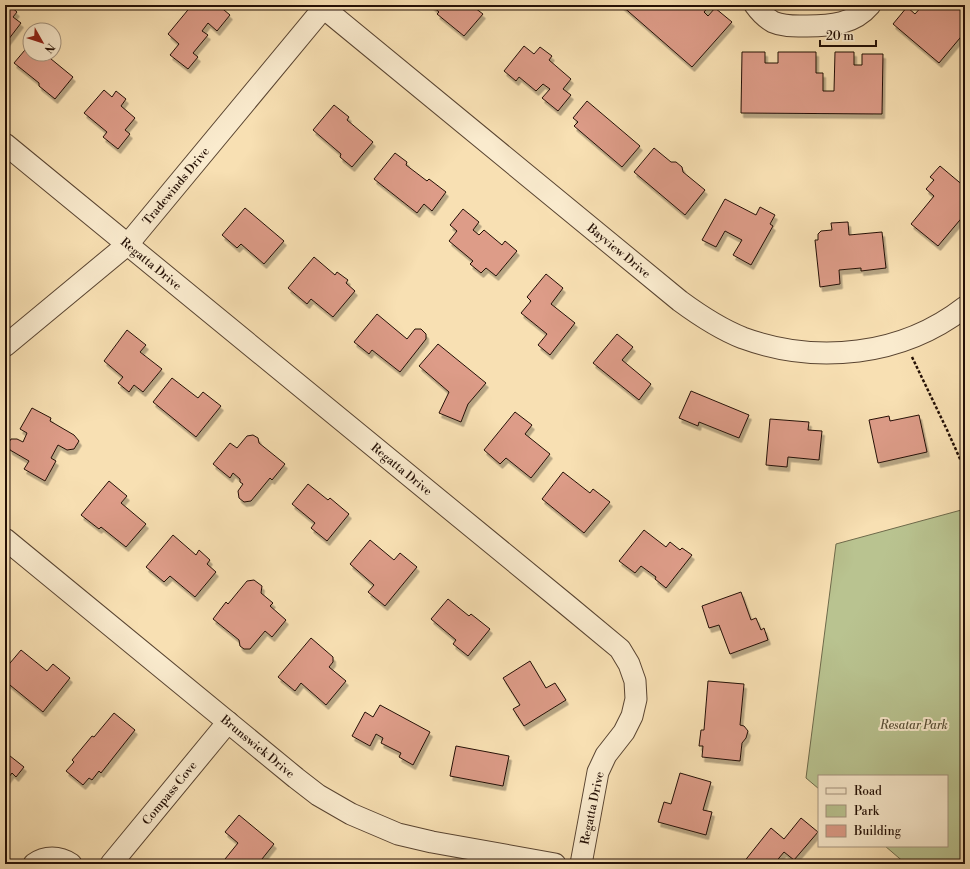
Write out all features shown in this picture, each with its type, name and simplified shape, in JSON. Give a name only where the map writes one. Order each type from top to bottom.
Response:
[{"type":"street","points":[[755,5],[772,21],[791,26],[822,26],[843,23],[858,16],[870,5]]},
{"type":"street","name":"Tradewinds Drive","points":[[5,346],[128,244],[323,6]]},
{"type":"street","name":"Bayview Drive","points":[[323,6],[680,301],[713,324],[731,333],[769,346],[788,350],[829,353],[869,350],[905,341],[944,322],[965,307]]},
{"type":"street","name":"Regatta Drive","points":[[5,144],[620,649],[629,664],[635,681],[636,699],[632,716],[624,732],[606,755],[598,772],[581,864]]},
{"type":"street","name":"Brunswick Drive","points":[[5,538],[318,795],[351,814],[398,834],[457,855],[555,864]]},
{"type":"street","name":"Compass Cove","points":[[111,864],[228,722]]},
{"type":"street","points":[[34,864],[48,858],[57,858],[71,864]]},
{"type":"path","points":[[910,353],[965,470]]},
{"type":"green space","name":"Resatar Park","points":[[965,509],[965,864],[906,864],[886,847],[948,847],[948,775],[818,775],[818,788],[806,778],[836,544]]},
{"type":"building","points":[[5,5],[9,5],[17,12],[13,17],[21,23],[5,44]]},
{"type":"building","points":[[192,5],[218,5],[230,15],[217,31],[208,23],[202,31],[208,35],[193,53],[198,57],[188,69],[170,55],[179,44],[168,34]]},
{"type":"building","points":[[431,5],[471,5],[483,14],[464,36],[437,14],[439,12]]},
{"type":"building","points":[[621,5],[710,5],[704,12],[708,16],[715,8],[732,22],[692,67]]},
{"type":"building","points":[[923,5],[965,5],[965,32],[939,63],[893,24],[907,7],[915,14]]},
{"type":"building","points":[[524,46],[534,54],[540,47],[552,56],[549,60],[571,79],[563,89],[571,95],[558,111],[542,98],[550,89],[543,84],[536,91],[519,77],[516,81],[504,71]]},
{"type":"building","points":[[742,52],[765,52],[765,63],[778,63],[778,52],[816,52],[816,73],[823,73],[823,91],[834,91],[835,52],[854,52],[854,65],[862,65],[862,54],[883,54],[882,114],[741,113]]},
{"type":"building","points":[[22,54],[22,62],[55,62],[73,77],[55,99],[39,86],[39,83],[14,63]]},
{"type":"building","points":[[104,90],[112,97],[116,91],[126,99],[121,106],[135,118],[125,130],[130,134],[118,149],[103,137],[107,132],[84,113]]},
{"type":"building","points":[[587,101],[640,146],[622,167],[574,126],[578,122],[573,118]]},
{"type":"building","points":[[334,105],[349,117],[347,120],[373,142],[352,167],[340,157],[341,154],[313,130]]},
{"type":"building","points":[[654,148],[671,162],[676,162],[682,167],[683,172],[705,190],[685,215],[634,172]]},
{"type":"building","points":[[395,153],[407,162],[406,165],[427,181],[429,179],[446,192],[432,211],[424,204],[417,213],[374,179]]},
{"type":"building","points":[[940,166],[965,187],[965,214],[938,246],[911,224],[934,196],[926,189],[934,180],[930,177]]},
{"type":"building","points":[[725,199],[756,215],[760,207],[775,215],[770,224],[773,226],[751,265],[733,255],[742,240],[725,231],[716,247],[702,240]]},
{"type":"building","points":[[245,208],[284,241],[264,264],[241,244],[237,248],[222,235]]},
{"type":"building","points":[[463,209],[479,222],[473,230],[479,235],[484,230],[502,245],[505,241],[517,251],[496,276],[486,268],[481,273],[470,264],[473,261],[449,241],[457,231],[450,225]]},
{"type":"building","points":[[848,222],[849,235],[882,232],[886,268],[861,271],[861,268],[839,270],[840,284],[820,287],[815,240],[818,240],[818,234],[821,231],[832,230],[831,223]]},
{"type":"building","points":[[314,257],[335,275],[337,272],[348,280],[346,283],[355,291],[333,317],[311,299],[307,304],[288,288]]},
{"type":"building","points":[[546,274],[563,288],[551,304],[575,323],[550,355],[538,345],[547,334],[521,313],[531,301],[527,297]]},
{"type":"building","points":[[377,314],[407,339],[415,329],[421,329],[426,334],[426,339],[400,372],[372,350],[369,354],[354,342]]},
{"type":"building","points":[[127,330],[146,345],[140,352],[162,369],[143,392],[134,385],[129,392],[118,383],[123,377],[104,361]]},
{"type":"building","points":[[617,334],[633,347],[622,360],[651,384],[639,400],[593,363]]},
{"type":"building","points":[[438,344],[486,383],[468,404],[461,422],[439,413],[449,392],[419,366]]},
{"type":"building","points":[[172,378],[198,398],[203,392],[221,406],[196,437],[153,402]]},
{"type":"building","points":[[691,391],[749,415],[739,438],[699,422],[698,426],[679,418]]},
{"type":"building","points":[[32,408],[51,418],[50,421],[74,435],[79,441],[74,449],[67,450],[58,445],[51,458],[56,461],[45,481],[24,469],[29,461],[10,450],[8,444],[11,439],[17,439],[23,442],[27,433],[20,429]]},
{"type":"building","points":[[515,412],[532,425],[525,434],[550,454],[531,478],[506,458],[500,464],[484,450]]},
{"type":"building","points":[[919,415],[927,452],[878,463],[869,420],[889,416],[890,421]]},
{"type":"building","points":[[770,419],[809,422],[808,430],[822,431],[819,460],[788,457],[787,467],[766,465]]},
{"type":"building","points":[[253,435],[258,438],[259,443],[285,464],[272,480],[270,478],[251,501],[244,502],[239,498],[238,491],[243,484],[240,482],[240,479],[233,473],[230,478],[213,464],[230,443],[237,448],[247,436]]},
{"type":"building","points":[[563,472],[590,493],[593,489],[610,502],[584,533],[542,499]]},
{"type":"building","points":[[109,481],[127,496],[121,503],[146,524],[126,547],[101,527],[99,529],[81,515]]},
{"type":"building","points":[[308,484],[328,500],[330,498],[349,514],[327,541],[311,528],[315,523],[292,504]]},
{"type":"building","points":[[644,530],[666,547],[670,542],[680,550],[682,548],[692,555],[666,588],[655,579],[656,577],[641,566],[635,573],[619,561]]},
{"type":"building","points":[[173,535],[196,555],[199,550],[210,560],[207,564],[216,572],[195,597],[170,576],[164,582],[146,567]]},
{"type":"building","points":[[370,540],[394,560],[400,553],[417,567],[385,606],[368,592],[374,585],[350,564]]},
{"type":"building","points":[[254,580],[262,586],[261,593],[273,603],[270,606],[286,620],[272,637],[265,631],[250,649],[244,649],[240,646],[239,640],[213,619],[226,602],[228,604],[247,581]]},
{"type":"building","points":[[741,592],[751,620],[756,618],[761,630],[764,628],[768,640],[730,654],[719,625],[709,628],[702,606]]},
{"type":"building","points":[[448,599],[469,616],[471,614],[490,629],[468,656],[453,644],[456,640],[431,619]]},
{"type":"building","points":[[311,638],[333,657],[333,662],[329,667],[346,681],[326,705],[301,683],[295,691],[278,677]]},
{"type":"building","points":[[21,650],[47,671],[53,664],[70,678],[43,712],[5,681],[5,669]]},
{"type":"building","points":[[530,661],[546,688],[555,683],[566,700],[524,726],[513,709],[520,705],[503,678]]},
{"type":"building","points":[[708,681],[744,684],[740,725],[744,726],[748,731],[746,738],[742,743],[740,761],[702,757],[703,746],[699,746],[701,730],[704,730]]},
{"type":"building","points":[[380,705],[430,732],[413,765],[399,757],[401,753],[381,743],[383,738],[376,734],[370,746],[352,736],[365,712],[373,717]]},
{"type":"building","points":[[114,713],[135,730],[101,773],[99,771],[92,780],[89,778],[83,785],[66,771],[74,762],[72,760]]},
{"type":"building","points":[[456,746],[509,756],[503,786],[450,776]]},
{"type":"building","points":[[5,752],[24,767],[16,777],[12,773],[5,782]]},
{"type":"building","points":[[680,773],[711,782],[703,810],[712,812],[706,835],[658,822],[664,802],[671,804]]},
{"type":"building","points":[[239,815],[274,844],[258,864],[221,864],[238,843],[225,832]]},
{"type":"building","points":[[801,818],[818,832],[794,860],[784,852],[774,864],[743,863],[771,828],[784,839]]}]
